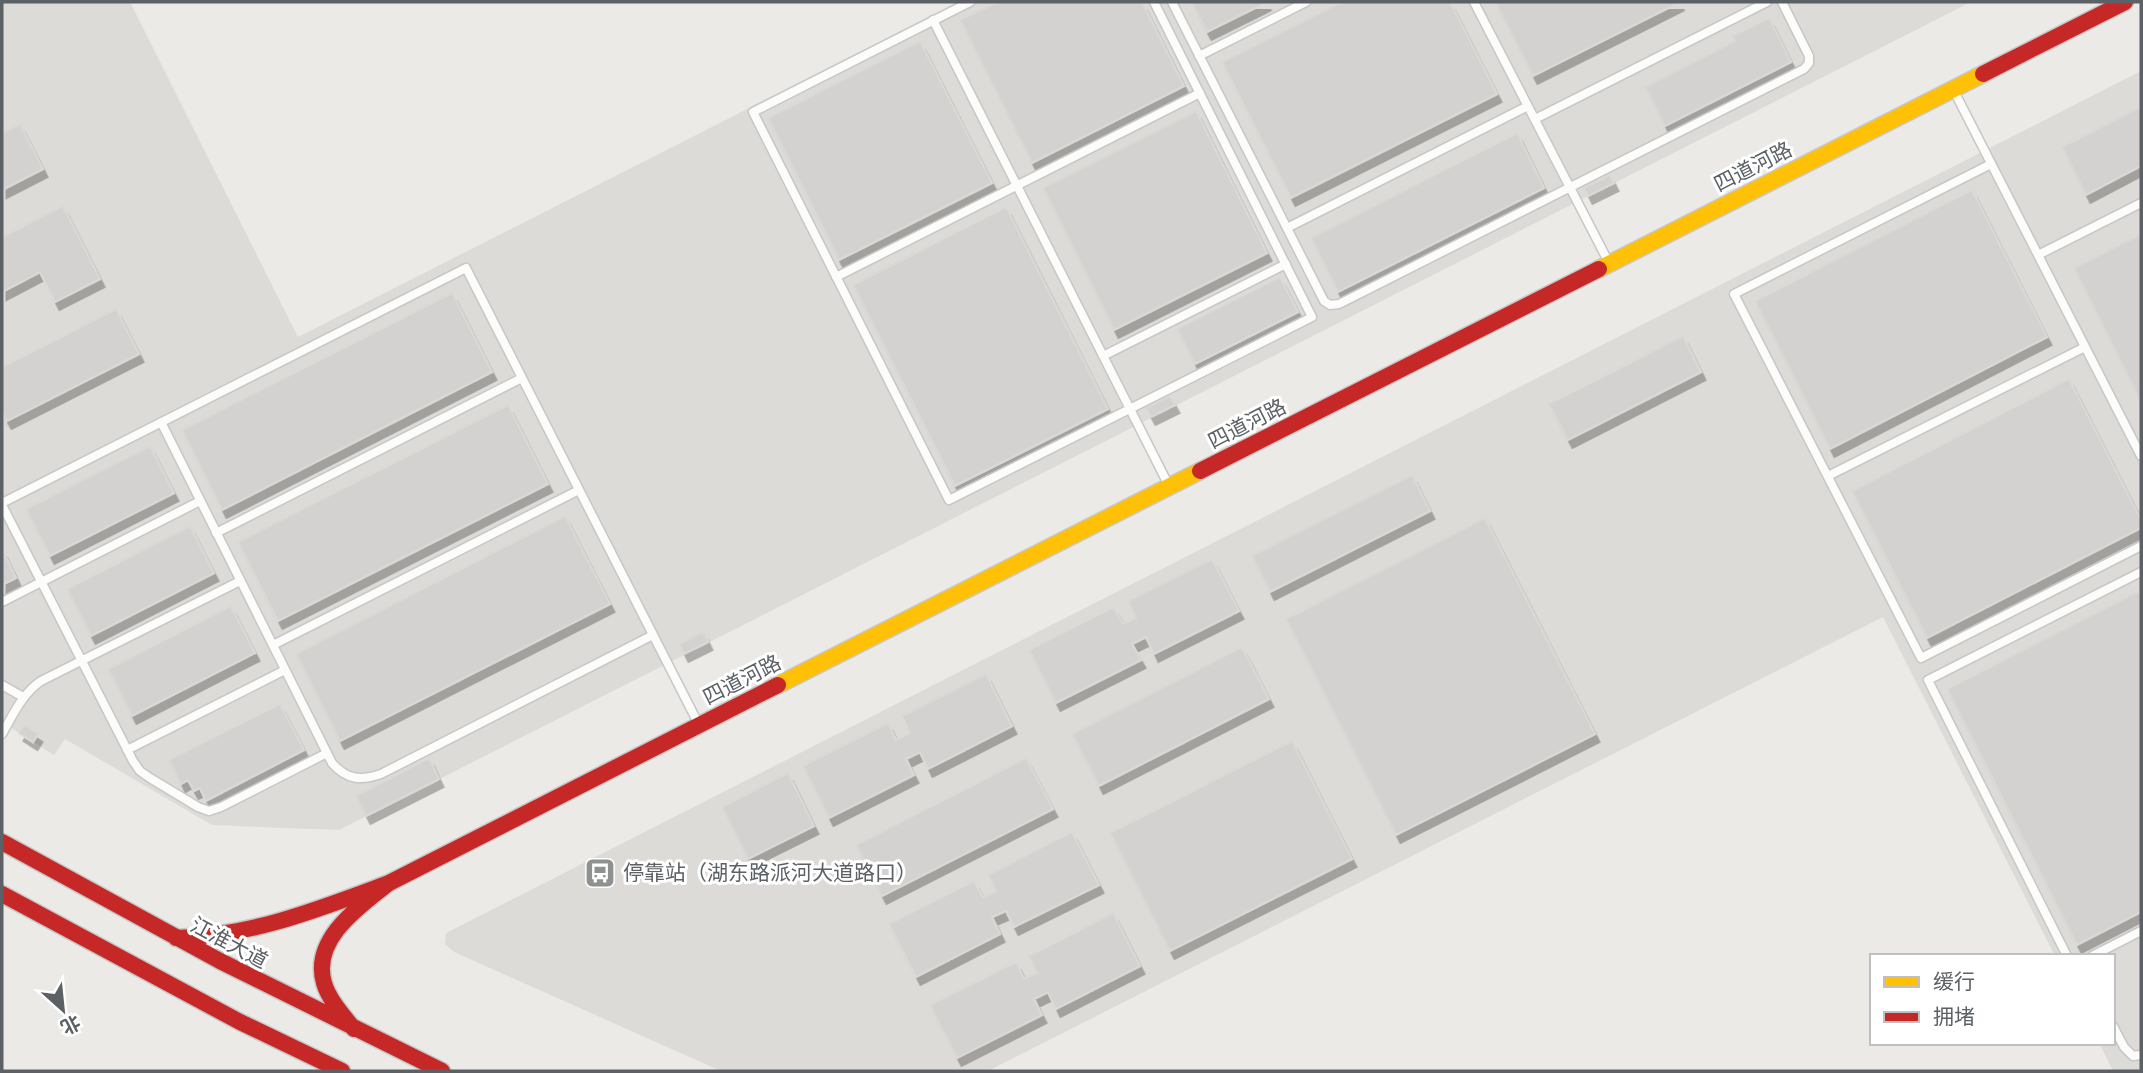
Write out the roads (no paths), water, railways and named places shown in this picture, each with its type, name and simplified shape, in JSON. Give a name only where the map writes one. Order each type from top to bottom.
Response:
[{"type":"street","name":"四道河路","points":[[389,883],[2125,2]]},
{"type":"street","name":"江淮大道","points":[[2,842],[174,938],[442,1071]]},
{"type":"street","points":[[174,938],[203,939],[243,932],[389,883]]},
{"type":"street","points":[[354,1029],[331,998],[323,980],[322,960],[332,937],[349,915],[389,883]]},
{"type":"street","points":[[2,894],[240,1022],[342,1071]]},
{"type":"lane","points":[[970,2],[753,112],[949,500],[1312,317],[1154,2]]},
{"type":"lane","points":[[1172,2],[1324,300],[1330,305],[1339,304],[1804,69],[1809,63],[1809,56],[1782,2]]},
{"type":"lane","points":[[1199,55],[1306,2]]},
{"type":"lane","points":[[1474,2],[1609,264]]},
{"type":"lane","points":[[1535,119],[1766,2]]},
{"type":"lane","points":[[933,20],[1170,487]]},
{"type":"lane","points":[[1953,89],[2141,456]]},
{"type":"lane","points":[[836,277],[1200,93]]},
{"type":"lane","points":[[1287,228],[1528,106]]},
{"type":"lane","points":[[1991,164],[1734,294],[1921,658],[2141,547]]},
{"type":"lane","points":[[2038,255],[2141,203]]},
{"type":"lane","points":[[1103,356],[1286,264]]},
{"type":"lane","points":[[327,753],[209,811],[140,771],[2,504],[466,268],[700,726]]},
{"type":"lane","points":[[1828,476],[2085,346]]},
{"type":"lane","points":[[216,533],[523,378]]},
{"type":"lane","points":[[161,422],[327,753],[340,772],[351,778],[366,779],[381,774],[653,635]]},
{"type":"lane","points":[[273,645],[579,490]]},
{"type":"lane","points":[[2,602],[200,501]]},
{"type":"lane","points":[[2066,954],[1928,680],[2141,572]]},
{"type":"lane","points":[[2,734],[30,688],[240,580]]},
{"type":"lane","points":[[127,750],[285,670]]},
{"type":"lane","points":[[2,685],[23,697]]},
{"type":"lane","points":[[2096,954],[2141,931]]},
{"type":"lane","points":[[2115,1030],[2124,1047],[2133,1056],[2141,1055]]},
{"type":"place","name":"停靠站（湖东路派河大道路口）","points":[[600,873]]}]
